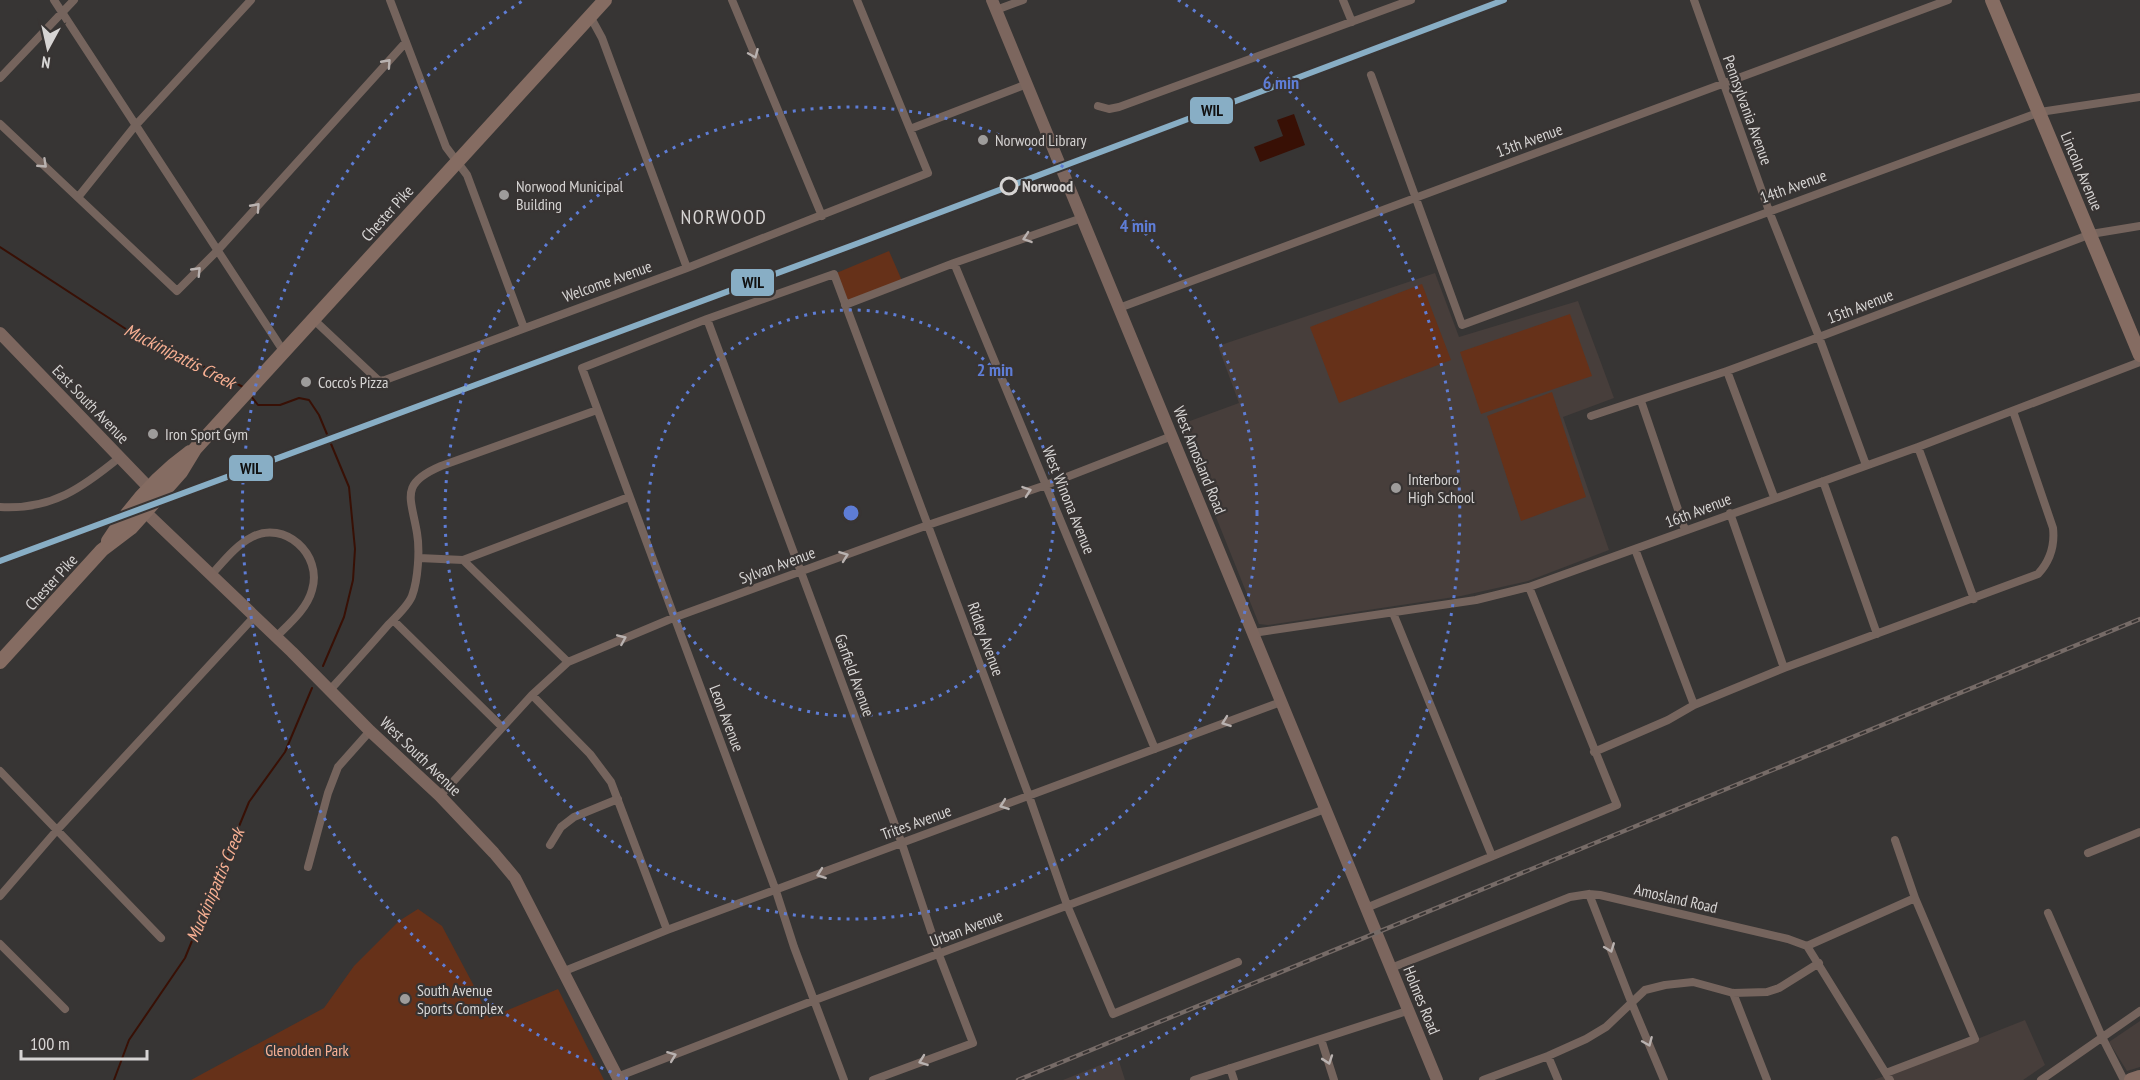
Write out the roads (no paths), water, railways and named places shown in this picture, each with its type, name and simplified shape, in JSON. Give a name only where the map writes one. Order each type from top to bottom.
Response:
[{"type":"main road","name":"Chester Pike","points":[[0,662],[102,550],[131,528],[141,508],[154,494],[173,465],[195,449],[605,0]]},
{"type":"main road","name":"Lincoln Avenue","points":[[1992,0],[2140,356]]},
{"type":"main road","points":[[2131,1080],[2140,1077]]},
{"type":"street","points":[[54,0],[284,352]]},
{"type":"street","points":[[0,78],[74,0]]},
{"type":"street","points":[[79,196],[135,126],[252,0]]},
{"type":"street","points":[[390,0],[446,147],[467,175],[524,328]]},
{"type":"street","points":[[732,0],[822,216]]},
{"type":"street","points":[[857,0],[910,129],[1027,84]]},
{"type":"street","points":[[994,5],[1023,0]]},
{"type":"street","points":[[1343,0],[1352,22]]},
{"type":"street","points":[[1098,106],[1108,109],[1119,107],[1411,0]]},
{"type":"street","name":"Pennsylvania Avenue","points":[[1694,0],[1768,211],[1819,337],[1866,465]]},
{"type":"street","name":"13th Avenue","points":[[1119,308],[1948,0]]},
{"type":"street","name":"West Amosland Road","points":[[994,5],[1376,933]]},
{"type":"street","points":[[590,16],[602,38],[687,268]]},
{"type":"street","points":[[0,124],[79,196],[177,291],[217,251],[406,42]]},
{"type":"street","points":[[1371,75],[1416,198]]},
{"type":"street","name":"14th Avenue","points":[[1416,198],[1462,325],[2040,112],[2140,97]]},
{"type":"street","name":"Welcome Avenue","points":[[313,319],[379,381],[385,380],[687,268],[928,173],[910,129]]},
{"type":"street","points":[[845,305],[954,263],[1082,218]]},
{"type":"street","name":"15th Avenue","points":[[1592,416],[1727,371],[2091,234],[2140,226]]},
{"type":"street","name":"West Winona Avenue","points":[[954,263],[1155,749]]},
{"type":"street","name":"Ridley Avenue","points":[[707,319],[834,274],[1029,796],[1067,905],[1113,1014],[1238,962]]},
{"type":"street","name":"Leon Avenue","points":[[707,319],[582,368],[844,1080]]},
{"type":"street","name":"Garfield Avenue","points":[[707,319],[902,844],[939,955],[974,1043],[873,1080]]},
{"type":"street","name":"East South Avenue","points":[[0,333],[154,494]]},
{"type":"street","name":"16th Avenue","points":[[1253,633],[1476,600],[1529,586],[1918,447],[2140,362]]},
{"type":"street","points":[[1727,371],[1774,497]]},
{"type":"street","points":[[1641,401],[1685,530]]},
{"type":"street","points":[[330,690],[411,597],[419,558],[418,535],[410,502],[412,486],[420,477],[441,466],[597,410]]},
{"type":"street","points":[[1594,752],[1668,720],[1694,705],[1784,668],[2038,574],[2048,561],[2053,546],[2054,528],[2013,411]]},
{"type":"street","name":"Sylvan Avenue","points":[[440,796],[532,695],[568,662],[673,618],[928,525],[1046,485],[1172,436]]},
{"type":"street","points":[[1918,447],[1974,599]]},
{"type":"street","points":[[0,507],[28,506],[64,496],[86,484],[120,457]]},
{"type":"street","points":[[1823,481],[1877,634]]},
{"type":"street","points":[[419,558],[463,560],[628,497]]},
{"type":"street","name":"West South Avenue","points":[[141,508],[440,796],[515,878],[618,1078]]},
{"type":"street","points":[[1730,513],[1784,668]]},
{"type":"street","points":[[211,575],[252,537],[274,534],[286,537],[308,553],[314,567],[313,589],[310,598],[276,637]]},
{"type":"street","points":[[1635,549],[1694,705]]},
{"type":"street","points":[[463,560],[568,662]]},
{"type":"street","points":[[1366,908],[1617,805],[1529,586]]},
{"type":"street","points":[[1393,613],[1492,856]]},
{"type":"street","points":[[0,896],[57,830],[255,616]]},
{"type":"street","points":[[393,620],[502,727]]},
{"type":"street","points":[[532,695],[590,754],[611,783],[667,930]]},
{"type":"street","name":"Trites Avenue","points":[[562,972],[667,930],[1281,702]]},
{"type":"street","points":[[308,867],[327,793],[338,767],[370,731]]},
{"type":"street","points":[[0,771],[161,938]]},
{"type":"street","points":[[550,845],[561,827],[574,817],[618,799]]},
{"type":"street","name":"Urban Avenue","points":[[618,1078],[815,1000],[1325,809]]},
{"type":"street","points":[[2088,853],[2140,831]]},
{"type":"street","points":[[1895,840],[1915,898],[1975,1039],[1888,1076],[1807,946],[1915,898]]},
{"type":"street","points":[[1589,894],[1664,1080]]},
{"type":"street","name":"Amosland Road","points":[[1391,968],[1570,897],[1589,894],[1788,939],[1807,946]]},
{"type":"street","points":[[2048,913],[2102,1037],[2124,1080]]},
{"type":"street","name":"Holmes Road","points":[[1376,933],[1437,1080]]},
{"type":"street","points":[[0,944],[65,1009]]},
{"type":"street","points":[[1484,1080],[1548,1056],[1596,1033],[1632,1004],[1645,990],[1693,982],[1733,993],[1767,992],[1819,963]]},
{"type":"street","points":[[1733,993],[1767,1080]]},
{"type":"street","points":[[1194,1080],[1407,1011]]},
{"type":"street","points":[[2041,1080],[2140,1011]]},
{"type":"street","points":[[1321,1039],[1334,1080]]},
{"type":"street","points":[[1548,1056],[1558,1080]]},
{"type":"street","points":[[1230,1068],[1234,1080]]},
{"type":"waterway","name":"Muckinipattis Creek","points":[[0,247],[132,333],[243,387]]},
{"type":"waterway","name":"Muckinipattis Creek","points":[[251,396],[258,405],[280,405],[299,398],[309,400],[319,415],[349,487],[355,549],[353,580],[344,617],[323,666]]},
{"type":"waterway","name":"Muckinipattis Creek","points":[[114,1080],[129,1040],[185,958],[249,802],[285,752],[312,688]]},
{"type":"railway","points":[[1018,1080],[2140,619]]},
{"type":"place","name":"Norwood Library","points":[[983,140]]},
{"type":"place","name":"Norwood","points":[[1009,186]]},
{"type":"place","name":"Norwood Municipal Building","points":[[504,195]]},
{"type":"place","name":"Cocco's Pizza","points":[[306,382]]},
{"type":"place","name":"Iron Sport Gym","points":[[153,434]]},
{"type":"place","name":"Interboro High School","points":[[1396,488]]},
{"type":"place","name":"South Avenue Sports Complex","points":[[405,999]]},
{"type":"district","name":"NORWOOD","points":[[724,217]]},
{"type":"park label","name":"Glenolden Park","points":[[307,1050]]}]
